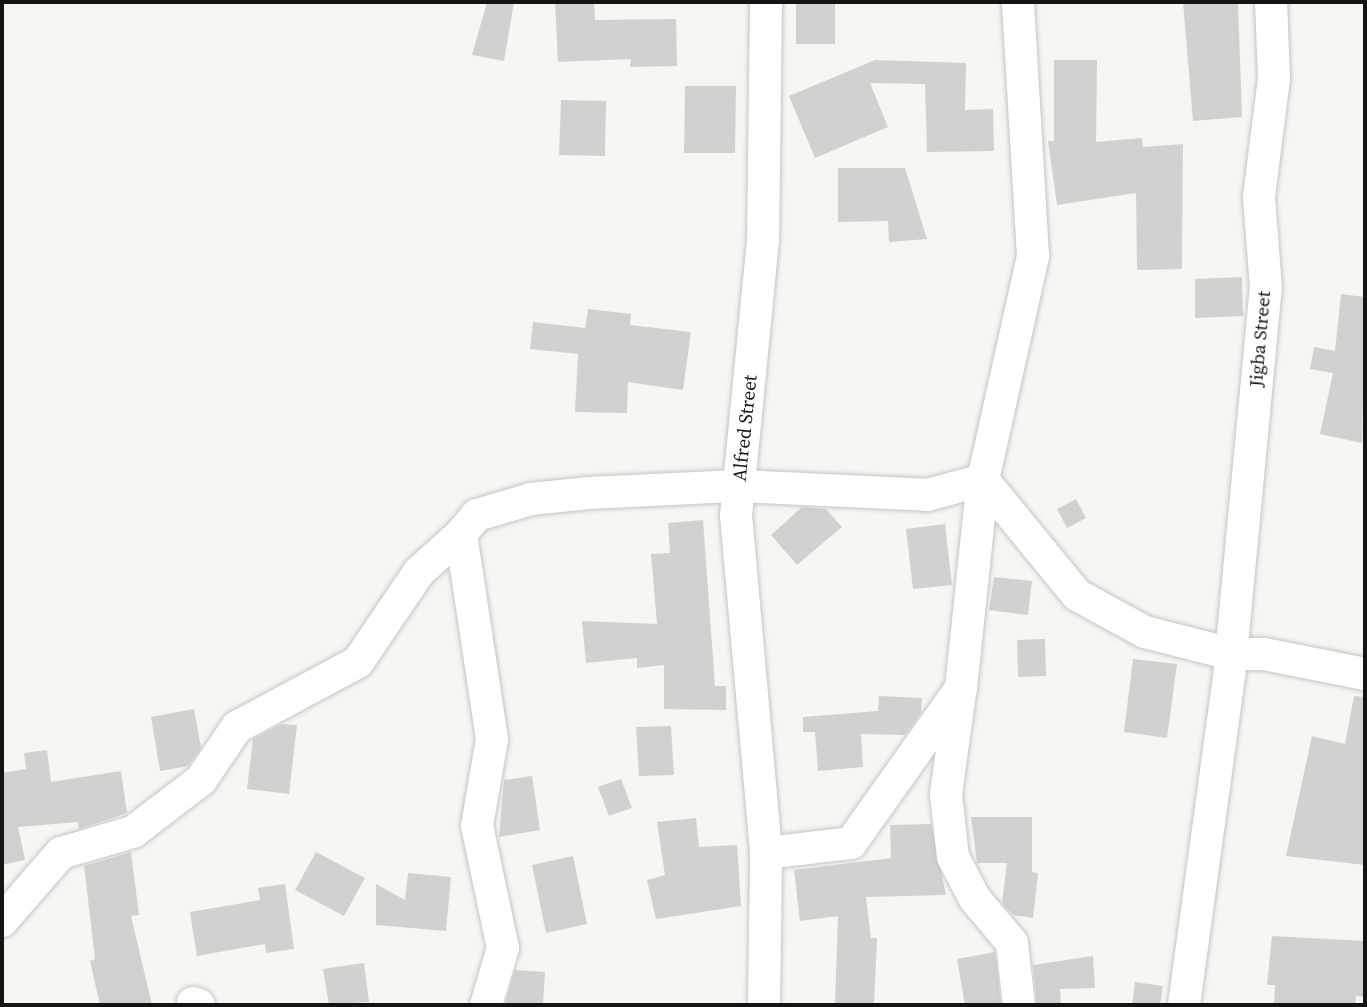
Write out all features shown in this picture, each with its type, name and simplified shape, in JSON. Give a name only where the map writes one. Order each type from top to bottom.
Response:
[{"type":"street","name":"Alfred Street","points":[[764,1005],[766,853],[736,515],[763,240],[765,2]]},
{"type":"street","points":[[1018,2],[1033,256],[984,480],[961,688],[946,794],[953,857],[975,900],[1012,943],[1019,1005]]},
{"type":"street","name":"Jigba Street","points":[[1184,1005],[1230,666],[1266,288],[1259,197],[1274,79],[1271,2]]},
{"type":"street","points":[[2,921],[61,853],[133,832],[201,779],[237,727],[358,662],[419,572],[461,534],[477,515],[531,499],[739,486],[927,495],[984,480]]},
{"type":"street","points":[[984,480],[1077,595],[1145,632],[1230,666],[1264,654],[1365,674]]},
{"type":"street","points":[[461,534],[492,738],[477,826],[503,948],[486,1005]]},
{"type":"street","points":[[766,853],[851,843],[961,688]]},
{"type":"building","points":[[487,2],[514,2],[504,61],[472,55]]},
{"type":"building","points":[[555,2],[594,2],[595,20],[676,19],[677,66],[630,67],[631,59],[558,62]]},
{"type":"building","points":[[796,2],[835,2],[835,44],[796,44]]},
{"type":"building","points":[[1183,2],[1238,2],[1242,117],[1193,121]]},
{"type":"building","points":[[875,60],[966,63],[965,110],[993,109],[994,151],[927,152],[925,84],[870,83],[888,127],[815,158],[789,96]]},
{"type":"building","points":[[1054,60],[1097,60],[1096,142],[1142,138],[1143,147],[1183,144],[1182,269],[1137,270],[1136,193],[1057,205],[1048,141],[1054,141]]},
{"type":"building","points":[[685,86],[736,86],[735,153],[684,153]]},
{"type":"building","points":[[561,100],[606,101],[605,156],[559,155]]},
{"type":"building","points":[[838,168],[905,168],[927,239],[889,242],[888,221],[838,222]]},
{"type":"building","points":[[1242,277],[1243,316],[1195,318],[1195,279]]},
{"type":"building","points":[[1341,294],[1365,297],[1362,443],[1320,434],[1333,373],[1310,369],[1314,347],[1335,351]]},
{"type":"building","points":[[588,309],[631,314],[630,325],[691,332],[683,390],[628,382],[627,413],[575,412],[578,354],[530,349],[533,322],[585,328]]},
{"type":"building","points":[[1076,499],[1086,518],[1067,528],[1057,509]]},
{"type":"building","points":[[802,507],[826,509],[842,527],[797,565],[771,535]]},
{"type":"building","points":[[703,520],[715,686],[726,686],[726,710],[664,709],[664,665],[637,668],[637,658],[586,663],[582,621],[657,624],[651,554],[670,553],[668,523]]},
{"type":"building","points":[[945,524],[952,585],[913,589],[906,529]]},
{"type":"building","points":[[994,577],[1032,581],[1028,615],[989,610]]},
{"type":"building","points":[[1045,639],[1046,676],[1018,677],[1017,640]]},
{"type":"building","points":[[1133,659],[1177,664],[1167,738],[1124,732]]},
{"type":"building","points":[[879,696],[922,698],[921,713],[905,735],[861,734],[863,767],[818,771],[815,732],[803,732],[803,717],[878,711]]},
{"type":"building","points":[[1354,696],[1365,697],[1365,865],[1286,856],[1312,736],[1345,744]]},
{"type":"building","points":[[194,709],[201,748],[188,766],[160,771],[151,717]]},
{"type":"building","points":[[282,724],[297,725],[289,794],[247,789],[253,739]]},
{"type":"building","points":[[671,726],[674,775],[639,776],[636,727]]},
{"type":"building","points":[[47,750],[51,782],[121,771],[127,813],[79,829],[78,822],[18,827],[25,860],[2,865],[2,773],[26,769],[24,753]]},
{"type":"building","points":[[532,776],[540,830],[499,837],[504,780]]},
{"type":"building","points":[[621,779],[632,808],[609,816],[598,787]]},
{"type":"building","points":[[971,817],[1032,817],[1032,872],[1038,873],[1033,918],[1013,915],[1002,903],[1007,863],[977,863]]},
{"type":"building","points":[[696,818],[699,847],[737,845],[741,906],[656,919],[647,880],[665,875],[657,822]]},
{"type":"building","points":[[931,824],[946,895],[866,897],[871,938],[877,938],[874,1005],[835,1005],[838,916],[800,921],[794,870],[891,858],[890,825]]},
{"type":"building","points":[[131,852],[139,915],[131,916],[152,1005],[100,1005],[90,961],[95,959],[84,866]]},
{"type":"building","points":[[316,852],[365,878],[344,916],[295,890]]},
{"type":"building","points":[[573,856],[587,924],[546,933],[532,865]]},
{"type":"building","points":[[408,873],[451,877],[446,931],[376,925],[376,884],[405,900]]},
{"type":"building","points":[[285,884],[294,949],[266,953],[265,944],[197,956],[190,912],[260,900],[258,888]]},
{"type":"building","points":[[1272,936],[1365,941],[1365,997],[1356,996],[1355,1005],[1274,1005],[1275,985],[1267,985]]},
{"type":"building","points":[[995,952],[1001,1005],[965,1005],[957,959]]},
{"type":"building","points":[[1093,956],[1095,988],[1060,989],[1061,1005],[1037,1005],[1033,965]]},
{"type":"building","points":[[364,963],[369,1002],[329,1005],[323,969]]},
{"type":"building","points":[[515,970],[545,972],[543,1005],[505,1005]]},
{"type":"building","points":[[1135,982],[1163,986],[1160,1005],[1132,1005]]}]
